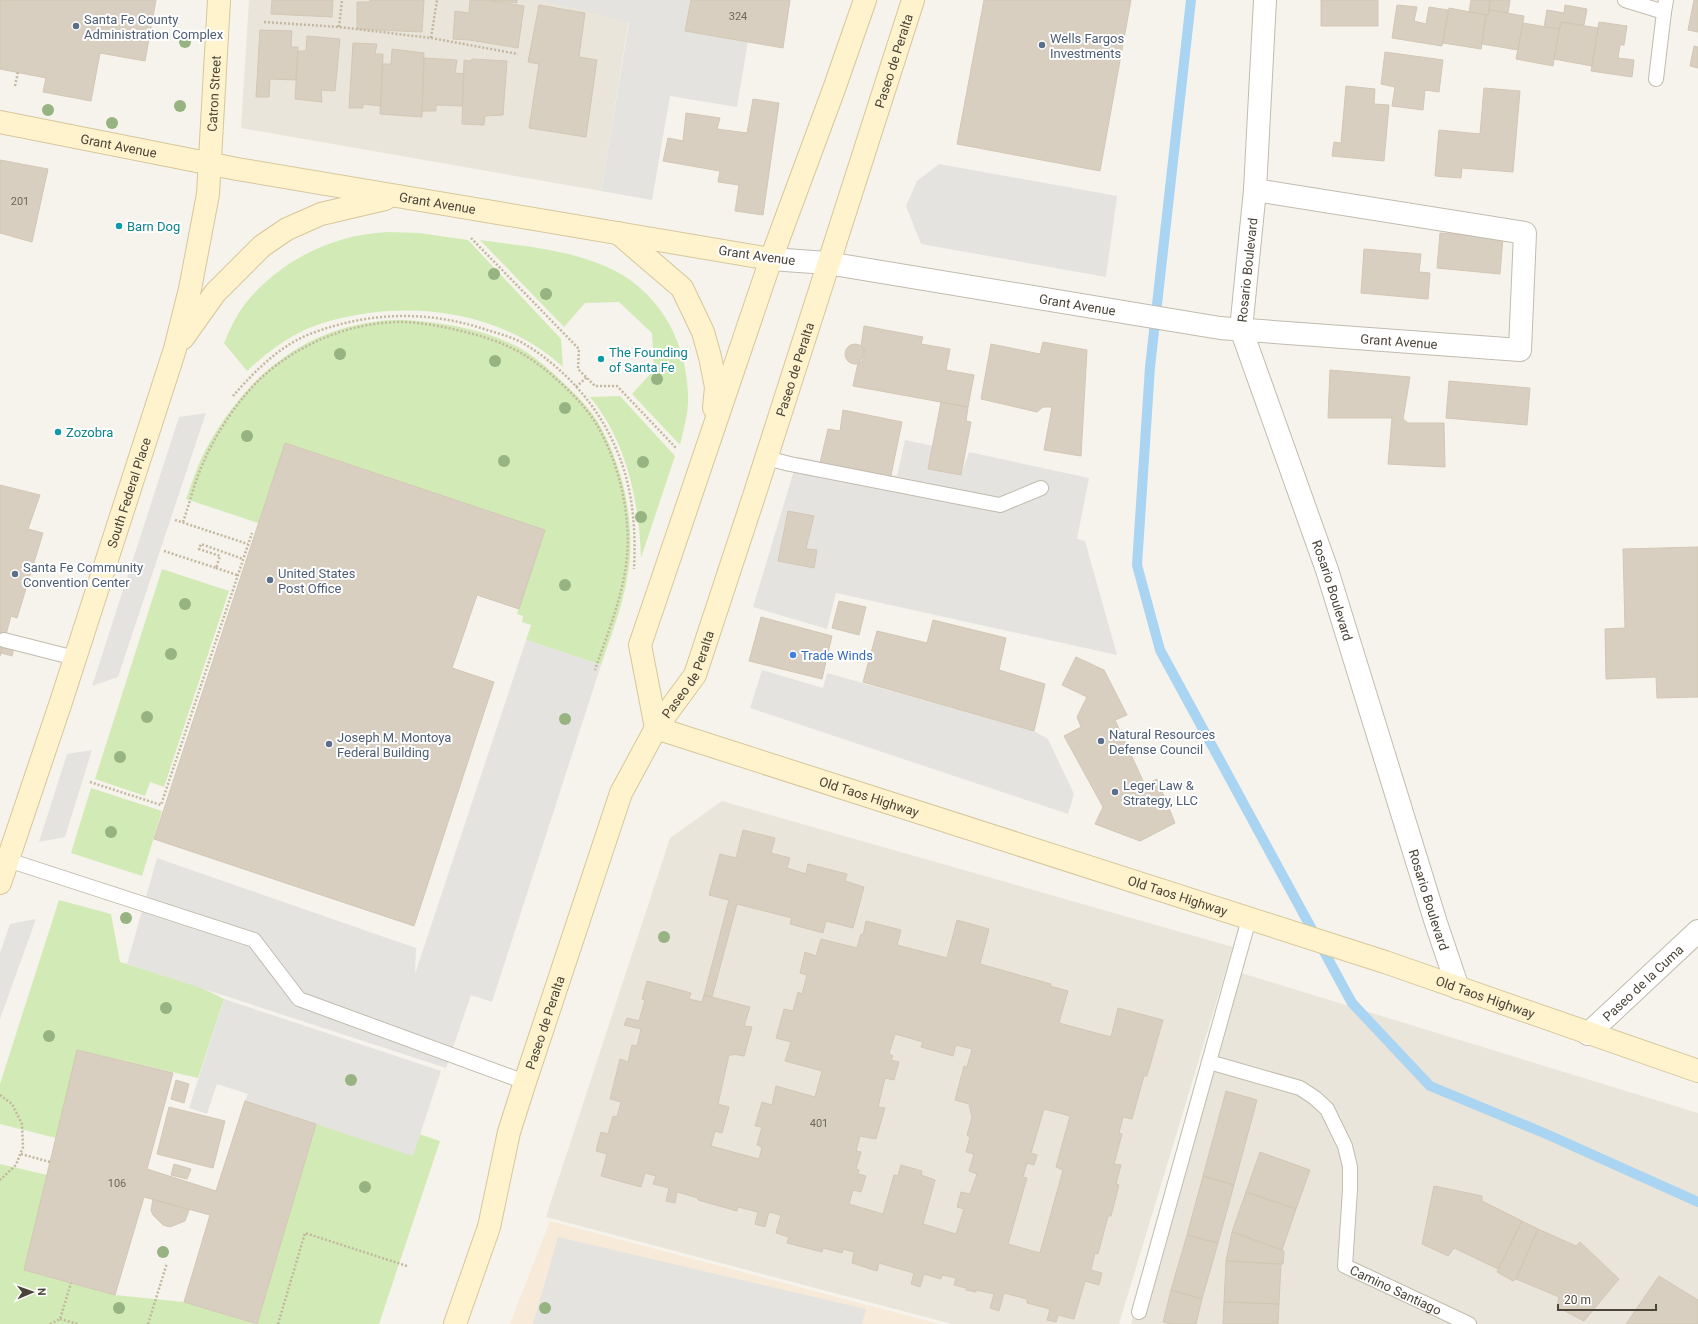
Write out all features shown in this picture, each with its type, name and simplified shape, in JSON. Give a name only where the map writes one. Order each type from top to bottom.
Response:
[{"type":"street","name":"Catron Street","points":[[210,164],[219,0]]},
{"type":"street","name":"Paseo de Peralta","points":[[656,728],[640,644],[771,259],[865,0]]},
{"type":"street","name":"Paseo de Peralta","points":[[455,1324],[489,1227],[509,1132],[621,793],[656,728],[695,674],[766,458],[912,0]]},
{"type":"street","name":"Rosario Boulevard","points":[[1265,0],[1256,190],[1241,329],[1327,570],[1436,923],[1458,988]]},
{"type":"street","name":"Grant Avenue","points":[[0,122],[210,164],[400,197],[771,259],[827,263],[1220,328],[1520,350],[1525,233],[1256,190]]},
{"type":"street","name":"South Federal Place","points":[[0,883],[75,658],[175,349],[190,289],[200,240],[208,194],[210,164]]},
{"type":"street","points":[[175,349],[215,293],[262,246],[287,229],[321,214],[400,197]]},
{"type":"street","points":[[618,233],[682,288],[700,326],[710,357],[716,387],[712,434]]},
{"type":"street","name":"Old Taos Highway","points":[[656,728],[1384,962],[1588,1034],[1698,1070]]},
{"type":"street","name":"Paseo de la Cuma","points":[[1588,1034],[1698,931]]},
{"type":"lane","points":[[1625,0],[1665,6],[1656,79]]},
{"type":"lane","points":[[766,458],[1000,505],[1041,488]]},
{"type":"lane","points":[[4,640],[75,658]]},
{"type":"lane","points":[[8,860],[254,940],[299,999],[525,1082]]},
{"type":"lane","points":[[1139,1312],[1209,1062],[1256,921]]},
{"type":"lane","name":"Camino Santiago","points":[[1209,1062],[1300,1088],[1315,1098],[1327,1109],[1345,1146],[1350,1167],[1345,1266],[1469,1324]]},
{"type":"path","points":[[339,27],[342,0]]},
{"type":"path","points":[[431,38],[437,0]]},
{"type":"path","points":[[264,22],[339,27],[431,38],[518,54]]},
{"type":"path","points":[[15,86],[18,72]]},
{"type":"path","points":[[469,236],[578,350],[578,368],[595,386],[617,386],[680,453]]},
{"type":"path","points":[[233,396],[252,375],[279,352],[309,334],[341,324],[373,317],[401,315],[456,321],[501,334],[520,342],[560,370],[594,409],[609,432],[620,459],[631,500],[635,525],[634,572]]},
{"type":"path","points":[[183,522],[203,461],[220,432],[241,400],[261,378],[289,356],[321,339],[374,324],[404,322],[433,324],[493,339],[518,350],[540,365],[564,385],[583,406],[596,425],[609,450],[617,473],[628,526],[628,557],[619,600],[595,670]]},
{"type":"path","points":[[576,387],[587,377]]},
{"type":"path","points":[[174,520],[248,544]]},
{"type":"path","points":[[90,782],[161,805],[252,533]]},
{"type":"path","points":[[216,568],[220,556],[200,549],[201,544],[243,559]]},
{"type":"path","points":[[164,551],[237,575]]},
{"type":"path","points":[[0,1095],[12,1104],[22,1124],[23,1147],[16,1165],[0,1180]]},
{"type":"path","points":[[21,1154],[50,1162]]},
{"type":"path","points":[[278,1324],[305,1233],[408,1266]]},
{"type":"path","points":[[148,1324],[167,1264]]},
{"type":"path","points":[[60,1319],[71,1283]]},
{"type":"path","points":[[50,1324],[60,1319],[78,1324]]},
{"type":"shaded area","points":[[249,0],[632,0],[601,191],[241,128]]},
{"type":"shaded area","points":[[539,0],[691,0],[685,31],[748,41],[737,107],[670,96],[652,200],[601,191],[629,22]]},
{"type":"shaded area","points":[[939,164],[1117,196],[1106,277],[921,244],[906,206],[917,181]]},
{"type":"shaded area","points":[[206,413],[118,677],[92,686],[179,417]]},
{"type":"shaded area","points":[[905,440],[933,446],[928,469],[961,475],[969,452],[1089,478],[1077,539],[1085,541],[1117,655],[836,593],[827,629],[753,607],[798,457],[897,476]],"holes":[[[788,511],[814,516],[806,549],[814,568],[778,561]]]},
{"type":"shaded area","points":[[526,640],[601,665],[492,1002],[471,995],[446,1068],[127,964],[157,858],[416,948],[415,974]]},
{"type":"shaded area","points":[[762,670],[823,688],[827,673],[1034,731],[1048,739],[1074,794],[1068,814],[750,708]]},
{"type":"shaded area","points":[[92,750],[65,837],[39,842],[67,754]]},
{"type":"shaded area","points":[[722,801],[1233,947],[1119,1324],[952,1324],[546,1217],[670,838]]},
{"type":"shaded area","points":[[36,919],[0,1019],[0,953],[10,924]]},
{"type":"shaded area","points":[[1228,969],[1698,1113],[1698,1324],[1131,1324]]},
{"type":"shaded area","points":[[224,999],[441,1071],[413,1156],[245,1101],[248,1094],[217,1084],[207,1114],[189,1108]]},
{"type":"shaded area","points":[[550,1221],[939,1324],[510,1324]]},
{"type":"shaded area","points":[[558,1237],[866,1309],[862,1324],[533,1324]]},
{"type":"green space","points":[[387,232],[419,233],[468,240],[561,339],[563,367],[536,347],[507,331],[475,320],[442,313],[408,311],[374,312],[341,318],[309,328],[276,347],[247,371],[224,343],[242,308],[264,284],[295,260],[312,251],[348,238]]},
{"type":"green space","points":[[480,240],[543,249],[590,260],[623,276],[640,287],[654,301],[675,335],[682,353],[686,373],[688,407],[680,445],[632,394],[654,370],[652,333],[619,302],[585,303],[564,327]]},
{"type":"green space","points":[[404,320],[448,325],[477,331],[491,335],[518,347],[541,363],[566,385],[595,417],[599,424],[614,455],[624,488],[630,523],[630,557],[626,585],[619,612],[601,665],[526,640],[531,625],[522,622],[523,616],[517,614],[545,530],[285,443],[258,523],[186,499],[201,459],[215,433],[231,409],[270,368],[293,351],[318,338],[345,328],[378,321]]},
{"type":"green space","points":[[620,396],[675,456],[641,558],[637,515],[629,473],[613,433],[603,414],[590,397]]},
{"type":"green space","points":[[162,569],[229,591],[164,787],[150,782],[145,796],[95,779]]},
{"type":"green space","points":[[91,788],[162,811],[142,876],[71,853]]},
{"type":"green space","points":[[59,900],[111,914],[120,962],[198,986],[224,999],[198,1078],[78,1050],[56,1138],[0,1124],[0,1084]]},
{"type":"green space","points":[[321,1101],[440,1141],[379,1324],[257,1324],[316,1124]]},
{"type":"green space","points":[[0,1164],[47,1175],[24,1270],[115,1295],[184,1302],[255,1324],[0,1324]]},
{"type":"building","name":"Santa Fe County Administration Complex","points":[[0,0],[156,0],[145,61],[100,53],[91,101],[43,92],[46,78],[0,69]]},
{"type":"building","points":[[272,0],[333,0],[332,17],[271,14]]},
{"type":"building","points":[[370,0],[424,0],[422,32],[357,29],[357,2],[370,2]]},
{"type":"building","points":[[470,0],[485,0],[524,6],[518,48],[469,40],[453,39],[455,11],[469,13]]},
{"type":"building","points":[[490,0],[517,0],[517,3]]},
{"type":"building","points":[[691,0],[790,0],[783,48],[685,31]]},
{"type":"building","points":[[984,0],[1131,0],[1100,171],[957,144]]},
{"type":"building","points":[[1321,0],[1378,0],[1378,26],[1321,26]]},
{"type":"building","points":[[1471,0],[1490,0],[1488,15],[1469,12]]},
{"type":"building","points":[[1490,0],[1510,0],[1508,13],[1489,10]]},
{"type":"building","points":[[1694,0],[1698,0],[1698,32],[1688,30]]},
{"type":"building","points":[[539,5],[585,13],[579,57],[597,60],[586,137],[529,128],[539,64],[528,62]]},
{"type":"building","points":[[1397,5],[1417,7],[1414,21],[1426,24],[1429,7],[1448,10],[1442,46],[1392,38]]},
{"type":"building","points":[[1565,5],[1587,9],[1584,25],[1561,22],[1559,29],[1544,27],[1547,10],[1564,13]]},
{"type":"building","points":[[1449,8],[1486,15],[1481,49],[1443,43]]},
{"type":"building","points":[[1489,10],[1524,16],[1518,50],[1482,44],[1486,15],[1488,15]]},
{"type":"building","points":[[1561,22],[1598,28],[1592,66],[1554,59]]},
{"type":"building","points":[[1599,22],[1627,26],[1624,45],[1620,45],[1618,58],[1634,60],[1632,77],[1591,71]]},
{"type":"building","points":[[1523,23],[1559,29],[1553,66],[1516,59]]},
{"type":"building","points":[[260,30],[292,31],[291,47],[298,47],[296,80],[270,79],[269,97],[256,97]]},
{"type":"building","points":[[307,36],[340,39],[335,91],[321,90],[322,102],[295,99],[298,51],[306,51]]},
{"type":"building","points":[[353,43],[377,44],[375,54],[383,54],[381,106],[363,104],[363,108],[349,108]]},
{"type":"building","points":[[1694,46],[1698,47],[1698,68],[1690,66]]},
{"type":"building","points":[[392,49],[424,53],[422,117],[380,114],[382,64],[391,64]]},
{"type":"building","points":[[1385,52],[1443,60],[1439,92],[1425,90],[1423,110],[1392,106],[1395,87],[1381,84]]},
{"type":"building","points":[[424,58],[457,60],[455,73],[464,74],[462,106],[436,105],[436,111],[422,111]]},
{"type":"building","points":[[472,59],[507,61],[503,115],[485,116],[484,125],[462,124],[464,60],[471,61]]},
{"type":"building","points":[[1346,86],[1375,89],[1374,104],[1389,105],[1384,161],[1332,156],[1334,142],[1341,143]]},
{"type":"building","points":[[1484,88],[1520,91],[1513,172],[1462,168],[1461,178],[1435,176],[1439,130],[1480,134]]},
{"type":"building","points":[[753,99],[779,103],[763,215],[735,211],[739,185],[718,182],[720,171],[663,161],[668,138],[683,141],[686,113],[720,118],[717,129],[747,133]]},
{"type":"building","points":[[0,160],[48,169],[32,242],[0,233]]},
{"type":"building","points":[[1440,233],[1503,238],[1500,274],[1437,268]]},
{"type":"building","points":[[1364,249],[1421,254],[1419,272],[1430,273],[1428,299],[1361,293]]},
{"type":"building","points":[[864,326],[923,337],[921,344],[950,349],[946,370],[974,375],[968,407],[853,386],[858,363],[864,357],[864,351],[861,346]]},
{"type":"building","points":[[1043,342],[1087,350],[1081,456],[1044,450],[1052,407],[1043,407],[1037,412],[981,399],[991,344],[1040,354]]},
{"type":"building","points":[[855,344],[862,347],[865,354],[862,361],[855,364],[848,361],[845,354],[848,347]]},
{"type":"building","points":[[1330,370],[1410,377],[1403,419],[1408,423],[1444,423],[1445,467],[1388,464],[1392,418],[1328,418]]},
{"type":"building","points":[[1449,381],[1530,388],[1527,425],[1446,418]]},
{"type":"building","points":[[941,402],[968,407],[966,421],[971,422],[961,475],[928,469]]},
{"type":"building","points":[[843,410],[902,422],[890,480],[820,463],[828,429],[840,431]]},
{"type":"building","name":"Joseph M. Montoya Federal Building","points":[[285,443],[545,530],[519,609],[477,595],[452,668],[494,682],[414,926],[154,839]]},
{"type":"building","name":"Santa Fe Community Convention Center","points":[[0,485],[40,495],[28,529],[43,533],[17,618],[11,616],[0,656]]},
{"type":"building","points":[[788,511],[814,516],[806,549],[817,550],[814,568],[778,561]]},
{"type":"building","points":[[1698,547],[1698,697],[1657,698],[1656,677],[1606,679],[1605,629],[1625,628],[1623,549]]},
{"type":"building","points":[[839,601],[866,607],[859,635],[832,628]]},
{"type":"building","points":[[761,617],[832,636],[822,679],[749,661]]},
{"type":"building","points":[[933,620],[1006,638],[999,670],[1045,684],[1034,731],[863,682],[877,631],[927,643]]},
{"type":"building","points":[[3,644],[14,647],[12,656],[1,653]]},
{"type":"building","points":[[1076,657],[1104,670],[1127,715],[1115,720],[1145,785],[1157,779],[1175,823],[1140,841],[1095,824],[1103,807],[1064,736],[1081,727],[1077,717],[1087,697],[1062,685]]},
{"type":"building","points":[[743,830],[775,838],[771,853],[790,858],[787,868],[806,874],[808,864],[847,874],[845,881],[864,887],[853,928],[826,921],[823,933],[790,924],[792,918],[737,904],[712,997],[704,995],[729,900],[709,895],[720,854],[736,858]]},
{"type":"building","points":[[957,920],[989,929],[980,964],[1051,984],[1050,986],[1068,991],[1059,1023],[1111,1037],[1118,1008],[1163,1020],[1147,1076],[1144,1076],[1132,1119],[1123,1117],[1119,1133],[1122,1134],[1114,1164],[1121,1165],[1116,1184],[1119,1185],[1111,1216],[1108,1216],[1098,1254],[1095,1253],[1091,1270],[1102,1273],[1099,1285],[1085,1281],[1074,1319],[1058,1315],[1056,1322],[1047,1320],[1050,1309],[1027,1303],[1027,1299],[1004,1293],[999,1311],[990,1308],[994,1294],[976,1290],[976,1292],[966,1290],[966,1288],[954,1285],[956,1278],[942,1275],[941,1279],[924,1274],[920,1287],[911,1284],[914,1273],[879,1263],[877,1271],[852,1263],[854,1252],[843,1249],[842,1253],[823,1248],[822,1252],[787,1243],[789,1237],[776,1233],[781,1215],[769,1212],[765,1227],[755,1224],[758,1212],[738,1207],[737,1211],[698,1200],[698,1198],[677,1192],[675,1203],[666,1201],[669,1188],[653,1184],[656,1176],[645,1173],[641,1187],[601,1176],[607,1154],[596,1151],[601,1132],[608,1134],[613,1116],[617,1117],[621,1102],[610,1099],[620,1059],[628,1062],[632,1045],[637,1046],[641,1029],[624,1025],[627,1018],[639,1021],[645,1000],[642,999],[647,981],[691,993],[689,999],[702,1002],[704,995],[750,1007],[744,1026],[752,1027],[744,1056],[733,1054],[729,1055],[718,1104],[729,1107],[722,1133],[715,1131],[711,1146],[759,1159],[762,1147],[757,1145],[762,1127],[755,1126],[762,1102],[772,1105],[776,1086],[815,1097],[822,1071],[785,1061],[791,1042],[776,1038],[784,1009],[793,1011],[798,992],[802,994],[807,975],[800,973],[805,952],[816,956],[821,939],[857,948],[861,934],[863,935],[866,921],[901,930],[897,945],[947,958]],"holes":[[[895,1034],[923,1042],[921,1047],[953,1056],[956,1045],[972,1049],[967,1067],[964,1066],[955,1100],[969,1104],[972,1117],[967,1135],[970,1137],[966,1152],[974,1154],[969,1171],[977,1174],[970,1194],[961,1192],[957,1207],[964,1209],[956,1234],[923,1224],[935,1180],[921,1175],[922,1171],[901,1165],[898,1176],[894,1175],[883,1214],[849,1204],[853,1190],[861,1192],[866,1176],[858,1174],[859,1170],[856,1169],[861,1152],[856,1151],[860,1136],[876,1139],[885,1108],[878,1107],[885,1078],[894,1080],[899,1062],[891,1060],[893,1056],[889,1054]],[[1044,1109],[1070,1116],[1056,1167],[1063,1170],[1040,1253],[1008,1244],[1027,1178],[1023,1177],[1027,1163],[1034,1165],[1037,1155],[1031,1153]]]},
{"type":"building","points":[[77,1050],[173,1073],[147,1169],[216,1191],[245,1101],[316,1124],[257,1324],[184,1302],[210,1215],[144,1197],[115,1295],[24,1270]]},
{"type":"building","points":[[176,1080],[189,1084],[184,1103],[171,1099]]},
{"type":"building","points":[[1226,1091],[1257,1100],[1234,1185],[1203,1176]]},
{"type":"building","points":[[169,1107],[225,1121],[213,1168],[157,1154]]},
{"type":"building","points":[[1260,1152],[1310,1170],[1296,1209],[1246,1192]]},
{"type":"building","points":[[174,1164],[191,1169],[187,1179],[171,1175]]},
{"type":"building","points":[[1203,1176],[1234,1185],[1218,1243],[1187,1235]]},
{"type":"building","points":[[1434,1186],[1482,1196],[1482,1201],[1522,1221],[1498,1269],[1454,1248],[1448,1256],[1422,1244]]},
{"type":"building","points":[[1246,1192],[1296,1209],[1282,1250],[1232,1232]]},
{"type":"building","points":[[153,1199],[189,1210],[185,1221],[170,1227],[163,1225],[153,1215],[151,1210]]},
{"type":"building","points":[[1522,1221],[1538,1229],[1516,1279],[1513,1281],[1497,1272]]},
{"type":"building","points":[[1538,1229],[1576,1246],[1580,1242],[1619,1279],[1584,1321],[1557,1307],[1559,1297],[1516,1279]]},
{"type":"building","points":[[1232,1232],[1284,1251],[1283,1264],[1226,1261]]},
{"type":"building","points":[[1187,1235],[1218,1243],[1202,1299],[1171,1290]]},
{"type":"building","points":[[1226,1261],[1281,1264],[1279,1304],[1224,1302]]},
{"type":"building","points":[[1659,1276],[1698,1300],[1698,1324],[1626,1324]]},
{"type":"building","points":[[1171,1290],[1202,1299],[1196,1324],[1171,1324],[1163,1322]]},
{"type":"building","points":[[1224,1302],[1279,1304],[1278,1324],[1223,1324]]},
{"type":"waterway","points":[[1191,0],[1150,367],[1137,565],[1160,650],[1352,1003],[1430,1086],[1544,1133],[1698,1202]]},
{"type":"place","name":"Santa Fe County Administration Complex","points":[[76,26]]},
{"type":"place","name":"Wells Fargos Investments","points":[[1042,45]]},
{"type":"place","name":"Barn Dog","points":[[119,226]]},
{"type":"place","name":"The Founding of Santa Fe","points":[[601,359]]},
{"type":"place","name":"Zozobra","points":[[58,432]]},
{"type":"place","name":"Santa Fe Community Convention Center","points":[[15,574]]},
{"type":"place","name":"United States Post Office","points":[[270,580]]},
{"type":"place","name":"Trade Winds","points":[[793,655]]},
{"type":"place","name":"Natural Resources Defense Council","points":[[1101,741]]},
{"type":"place","name":"Joseph M. Montoya Federal Building","points":[[329,744]]},
{"type":"place","name":"Leger Law & Strategy, LLC","points":[[1115,792]]}]
